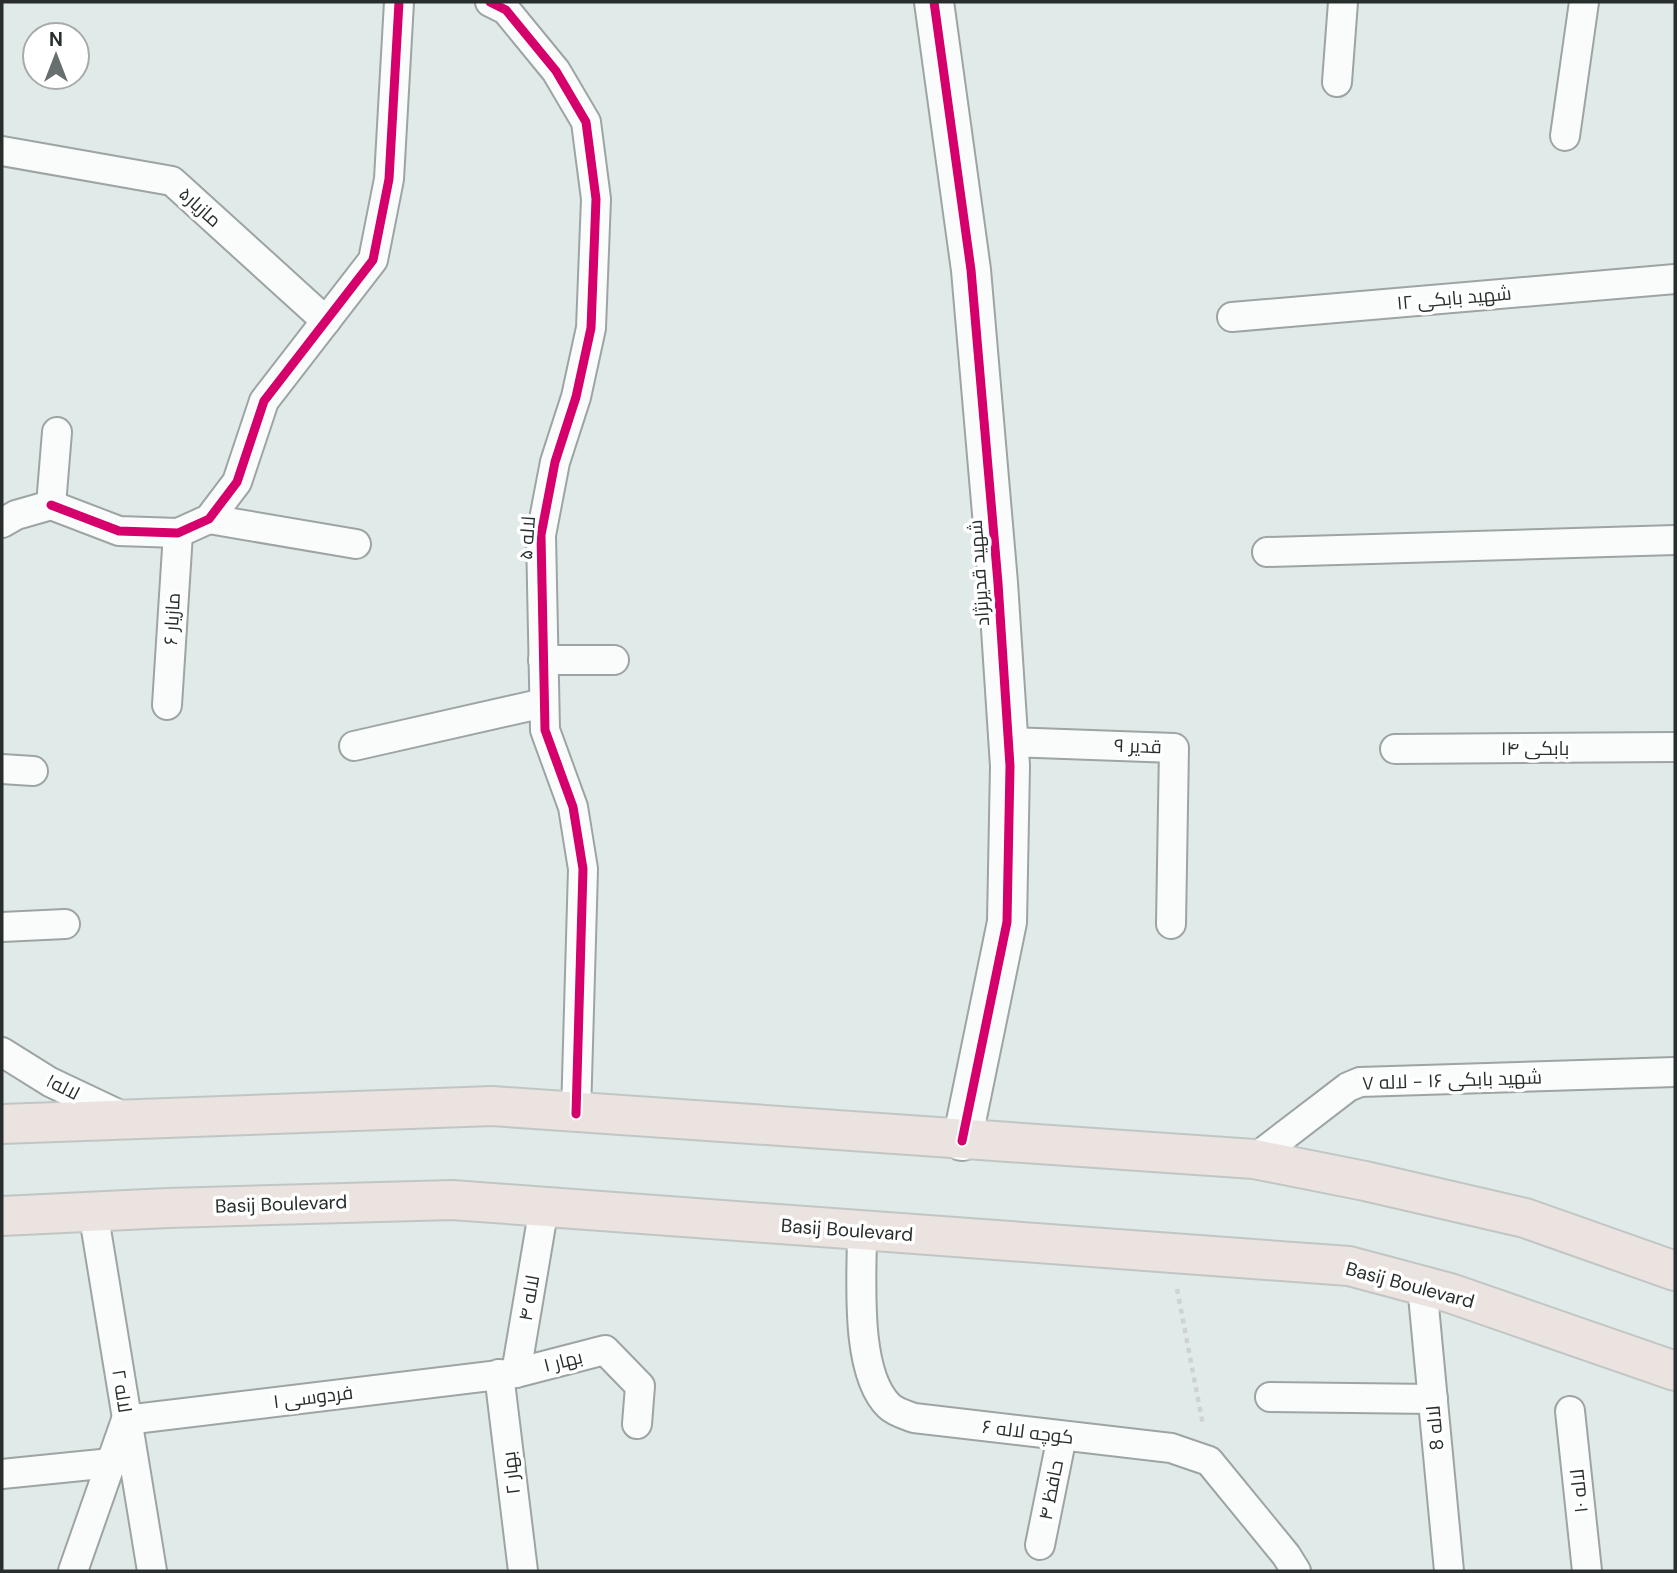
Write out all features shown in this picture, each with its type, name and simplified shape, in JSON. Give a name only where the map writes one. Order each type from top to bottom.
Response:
[{"type":"main road","points":[[9,1126],[126,1118],[492,1106],[962,1141],[1254,1159],[1525,1217],[1675,1272]]},
{"type":"main road","name":"Basij Boulevard","points":[[11,1211],[452,1200],[1349,1266],[1450,1293],[1675,1371]]},
{"type":"street","points":[[2,523],[16,515],[51,505],[119,531],[178,533],[209,519],[237,482],[264,401],[373,260],[389,179],[399,2]]},
{"type":"street","name":"لاله ۵","points":[[490,2],[506,10],[556,71],[586,122],[596,199],[591,328],[576,397],[555,462],[541,535],[545,730],[573,807],[583,869],[576,1114]]},
{"type":"street","name":"شهید قدیرنژاد","points":[[934,2],[971,270],[1009,742],[1010,852],[1007,922],[962,1141]]},
{"type":"street","points":[[1337,82],[1343,2]]},
{"type":"street","points":[[1565,136],[1584,2]]},
{"type":"street","name":"مازیار۵","points":[[2,151],[172,181],[326,321]]},
{"type":"street","name":"شهید بابکی ۱۲","points":[[1233,317],[1675,279]]},
{"type":"street","points":[[51,505],[57,432]]},
{"type":"street","points":[[209,519],[356,544]]},
{"type":"street","name":"مازیار ۶","points":[[167,705],[178,533]]},
{"type":"street","points":[[1267,552],[1675,540]]},
{"type":"street","points":[[543,660],[614,660]]},
{"type":"street","points":[[354,746],[544,702]]},
{"type":"street","name":"قدیر ۹","points":[[1009,742],[1174,748],[1171,925]]},
{"type":"street","name":"بابکی ۱۴","points":[[1395,749],[1675,747]]},
{"type":"street","points":[[2,769],[33,771]]},
{"type":"street","points":[[2,927],[65,925]]},
{"type":"street","name":"لاله۱","points":[[2,1052],[50,1082],[126,1118]]},
{"type":"street","name":"شهید بابکی ۱۶ - لاله ۷","points":[[1254,1159],[1348,1087],[1360,1082],[1675,1072]]},
{"type":"street","name":"لاله ۴","points":[[508,1373],[544,1207]]},
{"type":"street","name":"لاله ۲","points":[[93,1211],[152,1571]]},
{"type":"street","name":"کوچه لاله ۶","points":[[862,1231],[862,1321],[872,1381],[890,1408],[914,1418],[1171,1448],[1209,1461]]},
{"type":"street","name":"لاله 8","points":[[1422,1285],[1449,1571]]},
{"type":"street","name":"بهار ۱","points":[[508,1373],[605,1350],[640,1386],[637,1424]]},
{"type":"street","name":"فردوسی ۱","points":[[126,1420],[508,1373]]},
{"type":"street","name":"بهار ۲","points":[[508,1373],[523,1571]]},
{"type":"street","points":[[1270,1397],[1433,1399]]},
{"type":"street","name":"لاله ۱۰","points":[[1570,1411],[1587,1571]]},
{"type":"street","points":[[73,1571],[126,1420]]},
{"type":"street","name":"حافظ ۴","points":[[1040,1545],[1062,1436]]},
{"type":"street","points":[[1209,1461],[1296,1571]]},
{"type":"street","points":[[2,1474],[111,1463]]},
{"type":"path","points":[[1171,1253],[1209,1461]]},
{"type":"cycle path","points":[[51,505],[119,531],[178,533],[209,519],[237,482],[264,401],[373,260],[389,179],[399,2]]},
{"type":"cycle path","points":[[490,2],[506,10],[556,71],[586,122],[596,199],[591,328],[576,397],[555,462],[541,535],[545,730],[573,807],[583,869],[576,1114]]},
{"type":"cycle path","points":[[934,2],[971,270],[998,583],[1010,766],[1007,922],[962,1141]]}]
